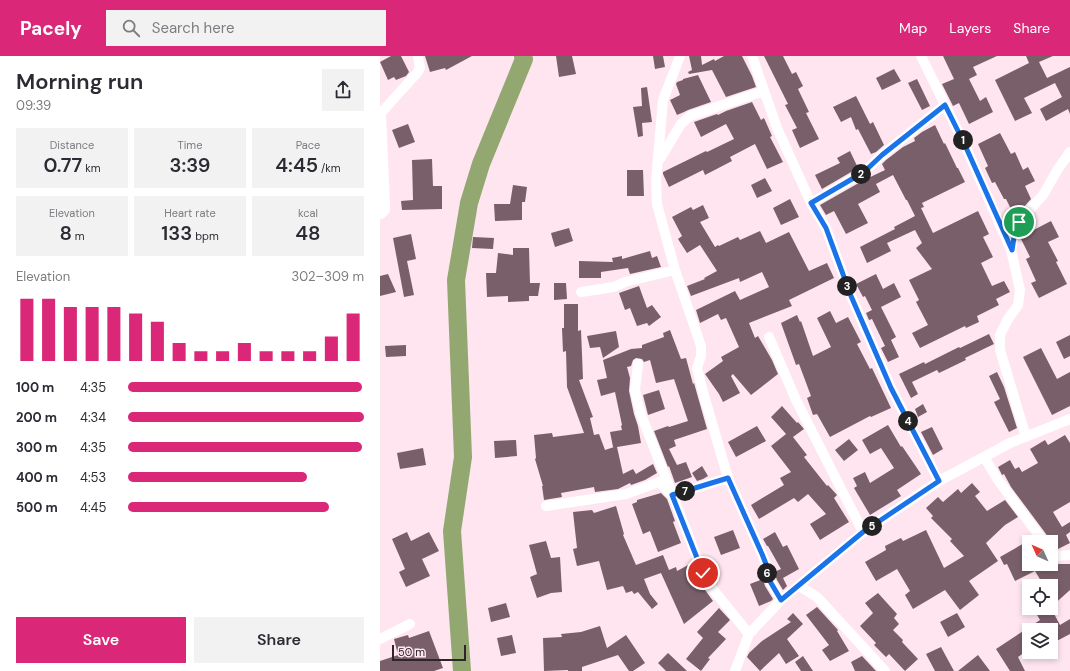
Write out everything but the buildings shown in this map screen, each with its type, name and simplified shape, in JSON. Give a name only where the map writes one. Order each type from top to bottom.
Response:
[{"type":"street","points":[[380,214],[382,214],[385,210],[381,113],[417,73],[420,68],[418,56]]},
{"type":"street","points":[[680,56],[663,100],[656,181],[657,204],[675,270],[701,346],[701,356],[697,368],[728,478],[762,554],[766,564],[766,571],[771,583],[781,600]]},
{"type":"street","points":[[752,56],[777,128],[811,203],[826,228],[851,296],[891,388],[939,481]]},
{"type":"street","points":[[920,56],[964,143],[1012,250],[1020,290],[1018,305],[1008,319],[1000,335],[1000,350],[1026,437]]},
{"type":"street","points":[[658,162],[681,124],[690,116],[764,92]]},
{"type":"street","points":[[811,203],[864,172],[882,155],[945,105]]},
{"type":"street","points":[[1012,250],[1015,231],[1019,222],[1043,195],[1070,152]]},
{"type":"street","points":[[581,292],[610,288],[625,282],[675,270]]},
{"type":"street","points":[[769,337],[796,400],[863,532]]},
{"type":"street","points":[[638,364],[635,390],[640,412],[703,573],[711,587],[749,634]]},
{"type":"street","points":[[735,671],[749,634],[781,600],[863,532],[939,481],[1010,443],[1070,419]]},
{"type":"street","points":[[984,457],[998,480],[1039,535]]},
{"type":"street","points":[[672,495],[728,478]]},
{"type":"street","points":[[546,506],[626,494],[659,482],[672,495]]},
{"type":"street","points":[[1058,556],[1070,555]]},
{"type":"street","points":[[799,586],[817,597],[884,671]]},
{"type":"street","points":[[380,638],[410,624]]},
{"type":"waterway","points":[[462,671],[452,531],[463,457],[456,280],[469,203],[481,164],[524,59],[523,56]]},
{"type":"route","points":[[703,573],[672,495],[728,478],[762,554],[766,564],[766,571],[771,583],[781,600],[863,532],[939,481],[891,388],[851,296],[826,228],[811,203],[864,172],[882,155],[945,105],[964,143],[1012,250],[1015,231],[1019,222]]}]
